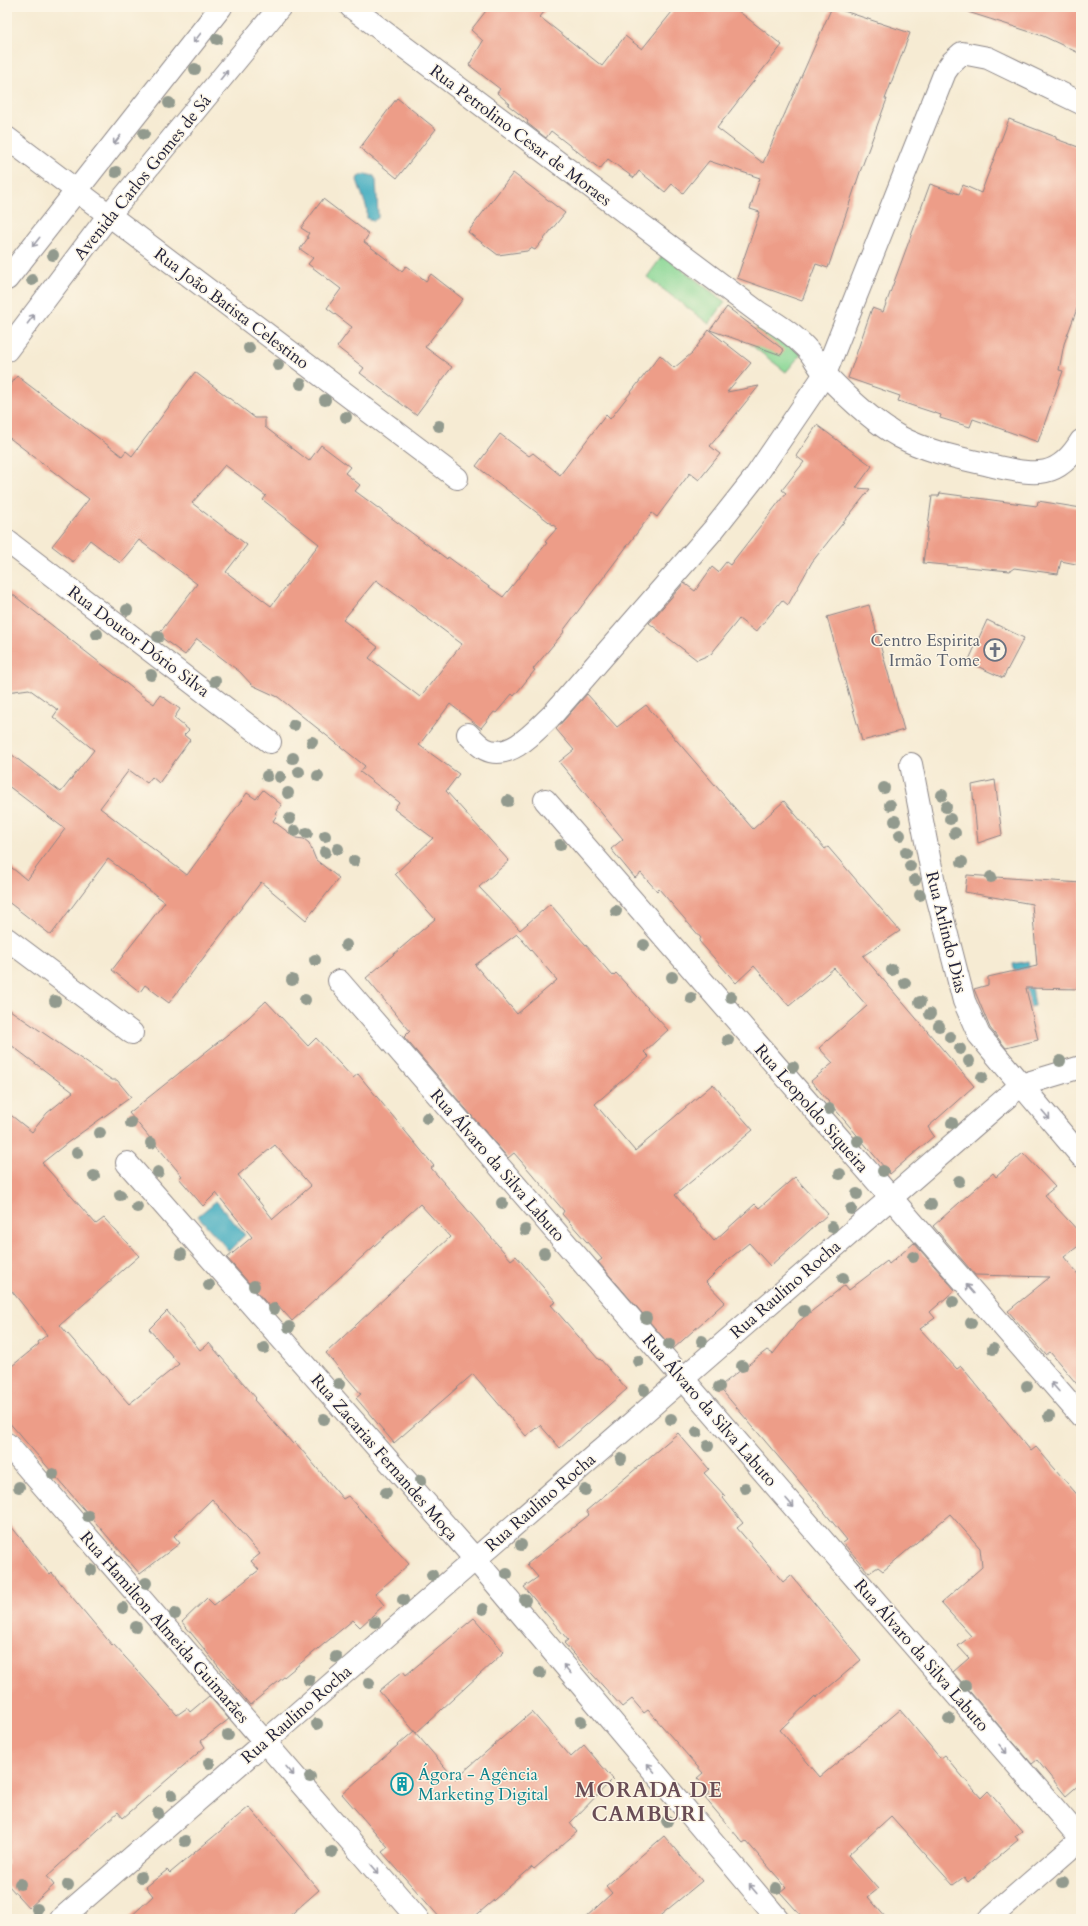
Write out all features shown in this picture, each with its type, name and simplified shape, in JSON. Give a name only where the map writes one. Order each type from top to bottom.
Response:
[{"type":"street","points":[[7,279],[221,7]]},
{"type":"street","name":"Avenida Carlos Gomes de Sá","points":[[7,350],[109,215],[280,7]]},
{"type":"street","name":"Rua Petrolino Cesar de Moraes","points":[[351,7],[692,263],[758,312],[790,333],[807,348],[825,374],[874,419],[900,437],[945,455],[1029,474],[1049,471],[1072,455],[1081,441]]},
{"type":"street","points":[[468,734],[483,749],[492,752],[502,752],[531,735],[553,714],[714,529],[755,477],[825,374],[945,72],[952,62],[962,53],[988,58],[1081,103]]},
{"type":"street","name":"Rua João Batista Celestino","points":[[7,138],[457,478]]},
{"type":"street","name":"Rua Doutor Dório Silva","points":[[7,541],[270,742]]},
{"type":"street","name":"Rua Arlindo Dias","points":[[911,764],[935,888],[964,1001],[979,1035],[1081,1156]]},
{"type":"street","name":"Rua Leopoldo Siqueira","points":[[545,800],[1081,1416]]},
{"type":"street","points":[[7,939],[132,1033]]},
{"type":"street","name":"Rua Álvaro da Silva Labuto","points":[[339,981],[1081,1839]]},
{"type":"street","points":[[1021,1085],[1081,1067]]},
{"type":"street","name":"Rua Raulino Rocha","points":[[61,1919],[1021,1085]]},
{"type":"street","name":"Rua Zacarias Fernandes Moça","points":[[127,1163],[475,1559],[778,1919]]},
{"type":"street","name":"Rua Hamilton Almeida Guimarães","points":[[7,1444],[418,1919]]},
{"type":"street","points":[[989,1919],[1081,1839]]},
{"type":"green space","points":[[663,255],[725,302],[709,324],[647,277]]},
{"type":"green space","points":[[762,322],[802,353],[786,372],[746,341]]},
{"type":"water","points":[[365,174],[374,176],[376,180],[378,218],[373,221],[367,218],[367,209],[357,180],[358,177]]},
{"type":"water","points":[[1028,961],[1035,1006],[1021,1009],[1013,964]]},
{"type":"water","points":[[216,1201],[245,1235],[229,1251],[198,1216]]},
{"type":"building","points":[[489,7],[548,7],[540,17],[602,66],[625,36],[642,49],[676,7],[733,7],[782,45],[717,128],[763,163],[832,7],[910,33],[885,99],[887,99],[860,172],[828,268],[816,264],[802,301],[737,278],[760,212],[750,209],[760,178],[709,161],[683,193],[672,184],[665,192],[639,171],[634,178],[608,159],[600,169],[551,131],[546,138],[508,105],[510,104],[497,93],[500,89],[469,65],[483,41],[471,30]]},
{"type":"building","points":[[969,7],[1081,7],[1081,54],[1043,36],[968,12]]},
{"type":"building","points":[[397,98],[436,129],[397,178],[360,148]]},
{"type":"building","points":[[1009,119],[1081,148],[1081,298],[1064,344],[1059,370],[1063,371],[1038,442],[973,419],[970,427],[940,418],[941,415],[898,401],[900,396],[848,378],[872,308],[883,312],[930,184],[959,194],[963,185],[981,193]]},
{"type":"building","points":[[513,173],[565,213],[535,250],[531,248],[527,251],[498,255],[468,232]]},
{"type":"building","points":[[323,199],[369,234],[364,242],[402,271],[406,266],[426,281],[431,274],[463,299],[425,347],[452,367],[416,415],[360,373],[364,368],[337,347],[352,327],[327,308],[341,289],[308,264],[313,258],[300,249],[308,238],[307,236],[309,233],[301,228]]},
{"type":"building","points":[[727,307],[784,350],[781,355],[710,330]]},
{"type":"building","points":[[709,330],[751,363],[727,392],[759,386],[710,446],[720,454],[699,480],[690,473],[657,517],[652,513],[563,631],[564,632],[533,669],[535,670],[514,696],[512,694],[481,728],[450,704],[419,745],[459,774],[446,791],[509,861],[479,887],[520,930],[550,904],[613,976],[616,973],[668,1030],[644,1052],[649,1057],[595,1104],[635,1151],[713,1084],[753,1130],[675,1195],[714,1241],[755,1204],[759,1208],[795,1177],[828,1214],[770,1266],[749,1243],[729,1259],[706,1282],[725,1302],[673,1349],[598,1262],[602,1259],[562,1214],[564,1211],[514,1153],[508,1158],[404,1037],[410,1031],[366,978],[435,919],[395,874],[433,838],[394,809],[399,802],[360,772],[365,766],[278,697],[252,685],[240,672],[197,639],[185,655],[158,635],[197,584],[139,540],[120,563],[90,540],[73,562],[52,546],[89,499],[7,436],[7,390],[17,376],[122,456],[126,451],[132,456],[195,372],[255,418],[265,418],[265,427],[309,461],[321,445],[350,467],[345,473],[360,485],[355,491],[447,559],[448,557],[503,597],[547,543],[545,542],[557,528],[476,466],[500,434],[529,456],[533,453],[560,475],[606,415],[610,419],[660,355],[674,368],[692,353]],"holes":[[[225,465],[266,496],[263,500],[319,544],[271,606],[226,572],[247,545],[192,503]],[[376,580],[462,644],[420,697],[369,658],[378,647],[343,620]],[[517,934],[557,980],[517,1014],[475,965]]]},
{"type":"building","points":[[817,425],[872,466],[856,488],[870,489],[812,562],[788,605],[782,600],[756,632],[739,619],[711,654],[697,660],[649,623],[684,583],[695,591],[712,567],[718,572],[726,562],[730,565],[786,493],[782,490],[804,462],[796,456]]},
{"type":"building","points":[[940,493],[1037,506],[1038,501],[1081,508],[1081,565],[1061,561],[1058,574],[1014,568],[1010,571],[923,563],[932,496],[939,496]]},
{"type":"building","points":[[7,590],[154,704],[160,695],[180,709],[174,718],[189,730],[184,735],[190,740],[159,783],[152,777],[147,783],[129,770],[100,808],[187,875],[247,793],[256,799],[263,790],[282,805],[275,814],[277,815],[273,821],[296,838],[304,839],[309,843],[316,860],[339,878],[306,920],[261,882],[169,1003],[145,985],[140,992],[112,970],[165,902],[108,859],[51,935],[7,901],[7,864],[27,880],[65,829],[7,785],[7,751],[61,792],[94,750],[53,717],[58,710],[29,689],[7,692]]},
{"type":"building","points":[[869,605],[904,730],[862,741],[827,617]]},
{"type":"building","name":"Centro Espirita Irmão Tome","points":[[987,620],[1024,638],[1003,678],[968,662]]},
{"type":"building","points":[[587,694],[617,727],[646,705],[753,829],[784,801],[825,849],[828,847],[900,931],[863,956],[974,1086],[928,1127],[934,1136],[890,1174],[811,1081],[833,1063],[819,1048],[867,1006],[834,968],[789,1006],[754,966],[736,983],[699,941],[701,938],[659,889],[657,891],[641,873],[635,878],[611,849],[623,839],[559,762],[574,750],[556,729]]},
{"type":"building","points":[[995,780],[1002,835],[978,843],[972,785]]},
{"type":"building","points":[[967,875],[1081,883],[1081,989],[1026,988],[1038,1040],[1006,1048],[990,1028],[974,989],[988,985],[988,977],[1037,966],[1032,904],[965,892]]},
{"type":"building","points":[[266,1001],[308,1046],[316,1038],[353,1078],[358,1074],[434,1166],[431,1168],[511,1260],[516,1256],[556,1302],[551,1305],[599,1360],[600,1359],[627,1389],[560,1448],[540,1425],[526,1436],[473,1374],[394,1443],[356,1398],[361,1394],[326,1353],[450,1237],[420,1204],[292,1321],[276,1303],[271,1308],[227,1258],[252,1237],[216,1193],[203,1206],[179,1178],[182,1176],[129,1113],[247,1019]],"holes":[[[275,1145],[311,1186],[273,1219],[238,1175]]]},
{"type":"building","points":[[7,1008],[112,1080],[117,1080],[131,1097],[42,1163],[96,1224],[104,1218],[139,1256],[60,1325],[129,1404],[179,1364],[149,1329],[167,1311],[200,1350],[209,1343],[256,1398],[254,1400],[293,1444],[295,1442],[343,1499],[348,1496],[409,1564],[375,1594],[384,1605],[360,1627],[353,1620],[250,1705],[182,1622],[207,1598],[214,1605],[259,1570],[251,1561],[260,1554],[212,1499],[174,1536],[180,1543],[140,1574],[7,1420],[7,1370],[39,1344],[38,1342],[47,1335],[7,1285],[7,1112],[32,1132],[47,1113],[73,1092],[7,1042]]},
{"type":"building","points":[[1023,1153],[1055,1187],[1045,1195],[1081,1234],[1081,1244],[1064,1257],[1081,1278],[1081,1389],[1050,1352],[1046,1355],[1008,1311],[1050,1277],[975,1275],[933,1226],[993,1173],[996,1177]]},
{"type":"building","points":[[914,1243],[955,1290],[930,1312],[935,1318],[920,1329],[957,1369],[961,1366],[1031,1451],[1036,1447],[1081,1499],[1081,1783],[1066,1796],[1037,1760],[1032,1764],[953,1672],[969,1658],[958,1646],[971,1636],[941,1603],[982,1567],[980,1548],[950,1514],[883,1571],[878,1567],[869,1573],[843,1543],[847,1540],[719,1387],[767,1350],[773,1354],[798,1322],[845,1285],[849,1290],[887,1261],[889,1264]]},
{"type":"building","points":[[678,1433],[709,1469],[704,1473],[725,1496],[723,1498],[743,1523],[737,1528],[783,1582],[791,1575],[861,1660],[816,1698],[815,1696],[780,1730],[820,1777],[900,1710],[940,1758],[944,1755],[981,1798],[988,1791],[1022,1831],[1015,1836],[1018,1840],[968,1882],[964,1877],[953,1885],[891,1816],[848,1855],[878,1889],[868,1897],[887,1919],[804,1919],[780,1892],[786,1887],[746,1841],[743,1843],[704,1797],[710,1793],[697,1778],[703,1773],[648,1710],[644,1713],[632,1699],[622,1707],[564,1643],[568,1640],[524,1587],[538,1577],[527,1564],[589,1515],[586,1511]]},
{"type":"building","points":[[7,1521],[50,1575],[52,1573],[112,1645],[113,1644],[177,1715],[187,1708],[190,1712],[209,1696],[229,1719],[201,1741],[205,1747],[123,1818],[118,1812],[47,1876],[54,1885],[29,1908],[7,1884]]},
{"type":"building","points":[[474,1618],[504,1652],[416,1733],[379,1691],[403,1671],[406,1675]]},
{"type":"building","points":[[532,1712],[571,1757],[584,1745],[613,1779],[570,1823],[577,1832],[534,1869],[532,1867],[472,1919],[441,1919],[382,1852],[388,1847],[342,1794],[414,1731],[455,1779]]},
{"type":"building","points":[[249,1807],[319,1890],[286,1919],[128,1919],[153,1896],[146,1887],[167,1870],[170,1873]]},
{"type":"building","points":[[664,1836],[702,1881],[656,1919],[584,1919],[612,1893],[606,1886]]},
{"type":"place","name":"Centro Espirita Irmão Tome","points":[[995,650]]},
{"type":"place","name":"Ágora - Agência Marketing Digital","points":[[402,1784]]},
{"type":"district","name":"MORADA DE CAMBURI","points":[[649,1802]]}]
